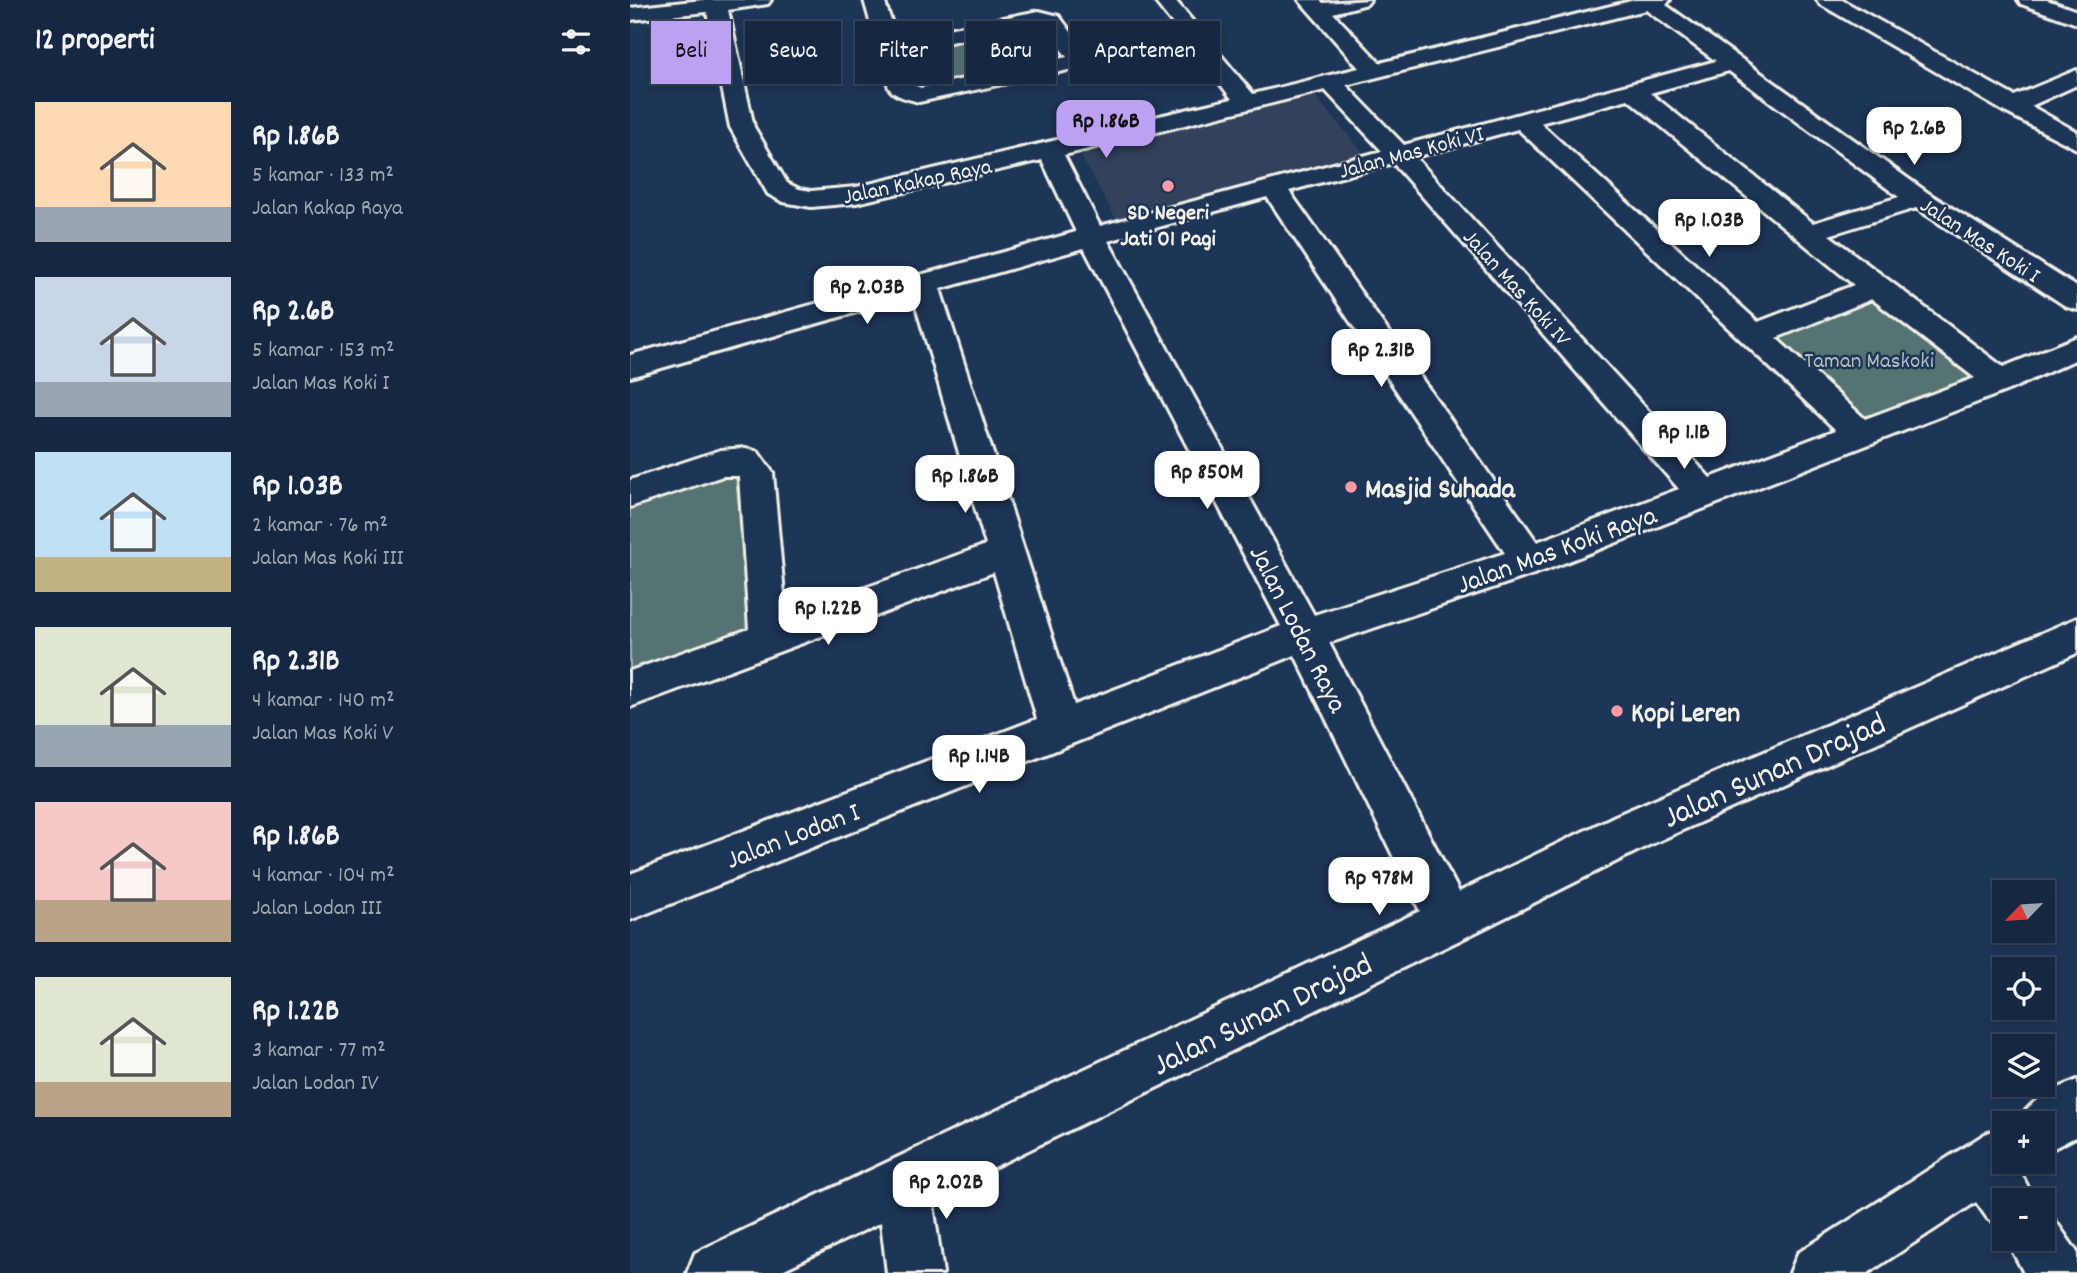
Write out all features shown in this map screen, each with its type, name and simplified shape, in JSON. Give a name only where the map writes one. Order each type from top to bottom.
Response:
[{"type":"street","points":[[630,14],[761,0]]},
{"type":"street","points":[[874,0],[880,21]]},
{"type":"street","points":[[1164,0],[1180,21]]},
{"type":"street","points":[[1313,5],[1360,0]]},
{"type":"street","points":[[1827,0],[2077,142]]},
{"type":"street","points":[[2028,0],[2077,18]]},
{"type":"street","name":"Jalan Kakap Raya","points":[[714,3],[742,128],[777,188],[792,196],[811,199],[856,195],[1050,151],[1651,1]]},
{"type":"street","name":"Jalan Mas Koki I","points":[[1651,1],[1731,64],[1919,199],[2077,300]]},
{"type":"street","points":[[1313,5],[1375,71]]},
{"type":"street","points":[[952,35],[1039,17],[1051,21],[1070,46]]},
{"type":"street","points":[[900,84],[901,88],[919,95],[930,95],[1070,64]]},
{"type":"street","name":"Jalan Mas Koki VI","points":[[630,366],[1091,237],[1731,64]]},
{"type":"street","points":[[1220,69],[1248,103]]},
{"type":"street","points":[[2011,106],[2077,77]]},
{"type":"street","name":"Jalan Mas Koki IV","points":[[1331,83],[1399,154],[1703,493]]},
{"type":"street","points":[[1633,91],[1875,287],[2000,381]]},
{"type":"street","points":[[1524,121],[1860,434]]},
{"type":"street","name":"Jalan Lodan Raya","points":[[1050,151],[1091,237],[1305,634],[1410,850],[1450,921]]},
{"type":"street","points":[[1274,188],[1531,560]]},
{"type":"street","points":[[1808,233],[1919,199]]},
{"type":"street","points":[[924,285],[1061,730]]},
{"type":"street","points":[[1754,335],[1875,287]]},
{"type":"street","name":"Jalan Mas Koki Raya","points":[[1305,634],[1531,560],[2000,381],[2077,347]]},
{"type":"street","points":[[630,494],[721,463],[746,461],[751,465],[756,473],[769,636]]},
{"type":"street","points":[[630,689],[769,636],[1006,553]]},
{"type":"street","name":"Jalan Lodan I","points":[[630,897],[1305,634]]},
{"type":"street","name":"Jalan Sunan Drajad","points":[[715,1273],[1450,921],[1631,831],[2077,635]]},
{"type":"street","points":[[2055,1120],[2077,1106]]},
{"type":"street","points":[[1818,1273],[1996,1174]]},
{"type":"street","points":[[902,1183],[915,1273]]},
{"type":"street","points":[[2042,1251],[2058,1273]]},
{"type":"shaded area","name":"SD Negeri Jati 01 Pagi","points":[[1313,94],[1363,152],[1116,219],[1079,152]]},
{"type":"green space","points":[[966,36],[966,77],[952,81],[952,39]]},
{"type":"green space","points":[[920,84],[939,84],[922,88]]},
{"type":"green space","name":"Taman Maskoki","points":[[1876,294],[1986,378],[1861,426],[1765,338]]},
{"type":"green space","points":[[735,471],[754,632],[630,677],[630,506]]},
{"type":"place","name":"SD Negeri Jati 01 Pagi","points":[[1168,186]]},
{"type":"place","name":"Masjid Suhada","points":[[1351,487]]},
{"type":"place","name":"Kopi Leren","points":[[1617,711]]}]
